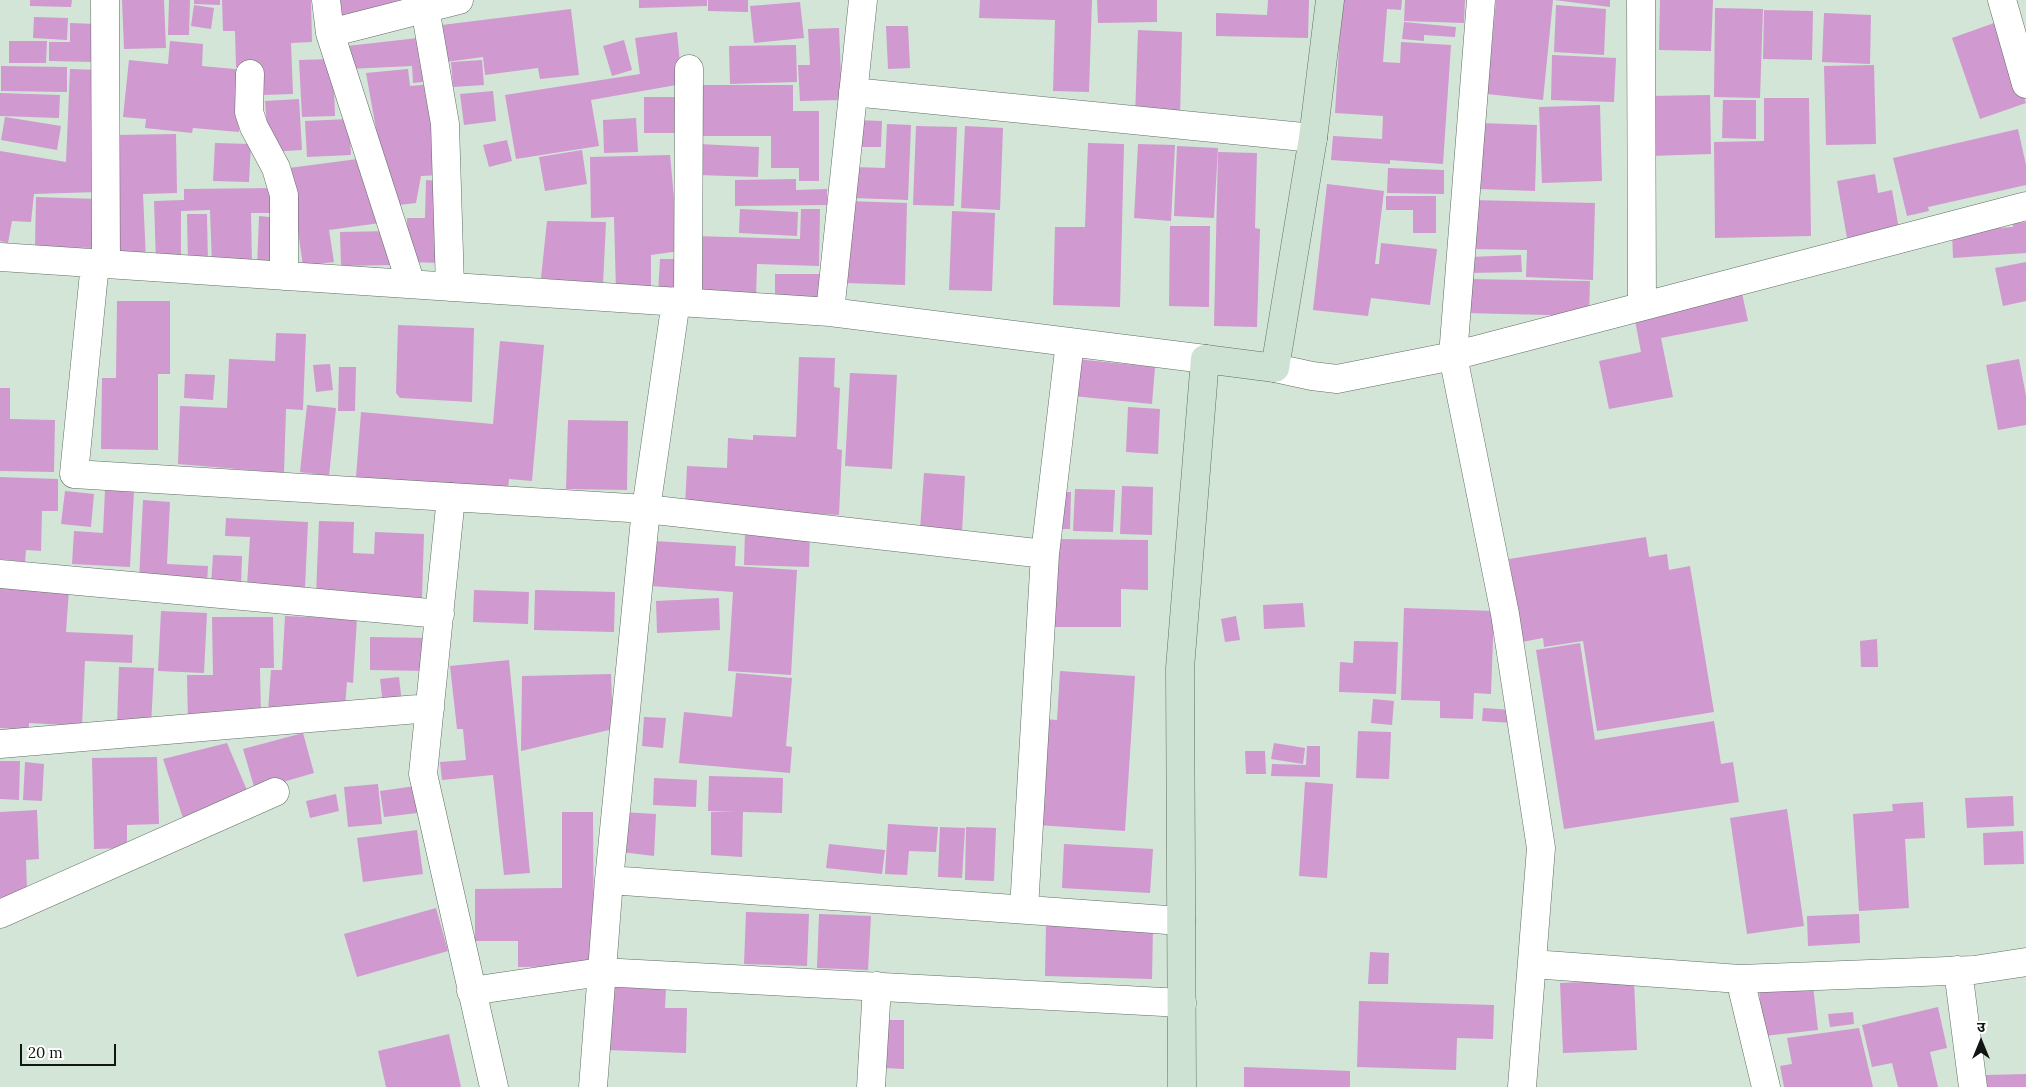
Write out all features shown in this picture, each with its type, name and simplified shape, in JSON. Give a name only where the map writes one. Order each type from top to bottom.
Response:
[{"type":"street","points":[[105,0],[100,263],[74,474],[646,509],[1045,554]]},
{"type":"street","points":[[326,0],[330,33],[411,284]]},
{"type":"street","points":[[330,33],[459,0]]},
{"type":"street","points":[[830,312],[863,0]]},
{"type":"street","points":[[1275,368],[1313,138],[1330,0]]},
{"type":"street","points":[[1481,0],[1453,356],[1505,614],[1541,848],[1522,1087]]},
{"type":"street","points":[[1641,0],[1642,306]]},
{"type":"street","points":[[2002,0],[2026,84]]},
{"type":"street","points":[[425,8],[446,124],[450,286]]},
{"type":"street","points":[[593,1087],[609,880],[646,509],[682,302],[689,69]]},
{"type":"street","points":[[250,74],[249,112],[254,127],[276,168],[284,196],[284,276]]},
{"type":"street","points":[[853,92],[1313,138]]},
{"type":"street","points":[[0,257],[830,312],[1275,368],[1337,379],[1453,356],[2026,206]]},
{"type":"street","points":[[1024,909],[1045,554],[1070,342]]},
{"type":"street","points":[[1182,1087],[1180,668],[1205,359]]},
{"type":"street","points":[[451,497],[423,774],[494,1087]]},
{"type":"street","points":[[0,574],[440,614]]},
{"type":"street","points":[[0,744],[430,708]]},
{"type":"street","points":[[0,914],[274,792]]},
{"type":"street","points":[[609,880],[1181,920]]},
{"type":"street","points":[[1532,964],[1740,979],[1958,970],[2026,962]]},
{"type":"street","points":[[1958,970],[1973,1087]]},
{"type":"street","points":[[471,991],[601,972],[1182,1002]]},
{"type":"street","points":[[1740,979],[1766,1087]]},
{"type":"street","points":[[871,1087],[877,986]]},
{"type":"building","points":[[30,0],[72,0],[71,7],[30,6]]},
{"type":"building","points":[[122,0],[164,0],[166,48],[124,49]]},
{"type":"building","points":[[169,0],[190,0],[189,35],[168,35]]},
{"type":"building","points":[[194,0],[220,0],[220,5],[194,4]]},
{"type":"building","points":[[222,0],[311,0],[312,42],[291,43],[293,94],[263,95],[262,66],[236,67],[235,31],[223,31]]},
{"type":"building","points":[[338,0],[399,0],[400,8],[339,20]]},
{"type":"building","points":[[639,0],[707,0],[707,6],[639,8]]},
{"type":"building","points":[[708,0],[748,0],[748,12],[708,11]]},
{"type":"building","points":[[980,0],[1092,0],[1089,92],[1053,91],[1055,20],[979,18]]},
{"type":"building","points":[[1097,0],[1157,0],[1157,22],[1098,23]]},
{"type":"building","points":[[1268,0],[1309,0],[1308,38],[1216,36],[1216,13],[1267,15]]},
{"type":"building","points":[[1342,0],[1402,0],[1401,10],[1387,9],[1383,62],[1400,63],[1401,42],[1451,45],[1443,164],[1390,160],[1390,164],[1331,160],[1333,136],[1382,139],[1383,116],[1335,113]]},
{"type":"building","points":[[1405,0],[1465,0],[1464,23],[1404,21]]},
{"type":"building","points":[[1496,0],[1553,0],[1543,100],[1487,94]]},
{"type":"building","points":[[1554,0],[1610,0],[1610,7]]},
{"type":"building","points":[[1660,0],[1713,0],[1711,51],[1659,50]]},
{"type":"building","points":[[800,2],[804,38],[754,43],[750,6]]},
{"type":"building","points":[[194,5],[214,8],[211,29],[191,26]]},
{"type":"building","points":[[1556,5],[1606,9],[1604,55],[1554,52]]},
{"type":"building","points":[[1715,8],[1763,9],[1760,98],[1714,97]]},
{"type":"building","points":[[571,9],[579,75],[540,79],[538,68],[485,75],[483,57],[446,62],[442,25]]},
{"type":"building","points":[[1764,10],[1813,11],[1812,60],[1763,59]]},
{"type":"building","points":[[1824,13],[1871,15],[1870,64],[1822,62]]},
{"type":"building","points":[[34,17],[68,18],[67,40],[33,38]]},
{"type":"building","points":[[1404,22],[1456,27],[1455,37],[1424,35],[1424,41],[1402,39]]},
{"type":"building","points":[[1997,22],[2026,103],[1980,119],[1952,38]]},
{"type":"building","points":[[70,23],[96,24],[95,62],[49,61],[49,42],[70,42]]},
{"type":"building","points":[[886,26],[908,26],[910,68],[888,69]]},
{"type":"building","points":[[839,28],[842,100],[800,101],[798,65],[810,65],[808,29]]},
{"type":"building","points":[[1138,30],[1182,32],[1180,118],[1135,117]]},
{"type":"building","points":[[677,32],[682,84],[591,100],[599,146],[516,159],[505,95],[640,74],[635,38]]},
{"type":"building","points":[[427,37],[433,81],[413,83],[412,66],[348,69],[347,46]]},
{"type":"building","points":[[624,40],[632,70],[612,76],[603,46]]},
{"type":"building","points":[[9,41],[47,41],[46,63],[9,63]]},
{"type":"building","points":[[170,41],[203,44],[202,66],[245,70],[239,132],[193,128],[192,133],[145,128],[146,119],[123,117],[129,60],[168,64]]},
{"type":"building","points":[[796,45],[797,82],[730,84],[729,46]]},
{"type":"building","points":[[1552,55],[1616,58],[1614,102],[1551,100]]},
{"type":"building","points":[[333,59],[335,116],[302,117],[299,60]]},
{"type":"building","points":[[482,60],[484,85],[453,87],[451,62]]},
{"type":"building","points":[[1874,65],[1876,144],[1826,145],[1824,66]]},
{"type":"building","points":[[1,66],[67,67],[67,92],[1,91]]},
{"type":"building","points":[[70,69],[99,70],[98,192],[34,194],[31,222],[12,221],[8,243],[0,241],[0,151],[66,162]]},
{"type":"building","points":[[408,69],[410,86],[432,84],[441,175],[421,176],[416,203],[390,206],[366,73]]},
{"type":"building","points":[[700,85],[793,85],[793,111],[819,111],[819,181],[799,181],[799,168],[771,168],[771,136],[700,136]]},
{"type":"building","points":[[493,91],[496,121],[464,125],[460,94]]},
{"type":"building","points":[[0,93],[60,95],[59,118],[0,116]]},
{"type":"building","points":[[1710,95],[1711,154],[1650,156],[1649,96]]},
{"type":"building","points":[[644,97],[677,97],[677,133],[644,133]]},
{"type":"building","points":[[1764,98],[1809,98],[1811,236],[1715,238],[1714,142],[1764,141]]},
{"type":"building","points":[[299,99],[302,150],[269,152],[265,101]]},
{"type":"building","points":[[1723,100],[1756,100],[1756,139],[1722,138]]},
{"type":"building","points":[[1600,105],[1602,181],[1542,183],[1539,107]]},
{"type":"building","points":[[5,117],[61,126],[57,150],[1,140]]},
{"type":"building","points":[[636,118],[638,152],[604,153],[603,120]]},
{"type":"building","points":[[349,119],[351,155],[307,157],[305,121]]},
{"type":"building","points":[[856,120],[882,121],[881,147],[855,147]]},
{"type":"building","points":[[1480,123],[1537,125],[1535,191],[1479,189]]},
{"type":"building","points":[[887,124],[911,125],[908,200],[853,198],[854,167],[885,168]]},
{"type":"building","points":[[916,126],[957,127],[954,206],[913,205]]},
{"type":"building","points":[[965,126],[1003,128],[1000,210],[961,208]]},
{"type":"building","points":[[2018,129],[2026,165],[2026,185],[1928,207],[1929,211],[1907,216],[1893,158]]},
{"type":"building","points":[[176,134],[177,193],[143,194],[146,260],[115,260],[114,135]]},
{"type":"building","points":[[507,140],[512,161],[489,167],[483,145]]},
{"type":"building","points":[[215,143],[251,144],[249,182],[213,181]]},
{"type":"building","points":[[1088,143],[1124,144],[1120,307],[1053,305],[1055,227],[1085,227]]},
{"type":"building","points":[[699,144],[759,147],[758,177],[698,175]]},
{"type":"building","points":[[1138,144],[1175,145],[1171,221],[1134,218]]},
{"type":"building","points":[[1177,146],[1218,148],[1214,218],[1174,216]]},
{"type":"building","points":[[582,150],[587,184],[545,191],[539,157]]},
{"type":"building","points":[[1218,152],[1257,153],[1255,228],[1260,229],[1257,327],[1214,326]]},
{"type":"building","points":[[670,155],[679,251],[651,255],[651,289],[616,291],[614,217],[591,218],[590,157]]},
{"type":"building","points":[[365,158],[380,223],[329,230],[334,262],[303,266],[289,168]]},
{"type":"building","points":[[1388,168],[1444,170],[1444,194],[1387,193]]},
{"type":"building","points":[[1875,174],[1878,193],[1892,190],[1899,229],[1847,238],[1837,181]]},
{"type":"building","points":[[796,179],[796,190],[827,189],[827,205],[735,206],[735,180]]},
{"type":"building","points":[[426,180],[441,181],[442,263],[408,262],[407,218],[425,218]]},
{"type":"building","points":[[1327,184],[1384,191],[1375,264],[1379,264],[1381,243],[1437,249],[1430,305],[1371,298],[1368,316],[1313,310]]},
{"type":"building","points":[[277,188],[281,213],[251,213],[252,264],[212,265],[210,210],[181,211],[181,262],[156,263],[154,201],[184,200],[184,189]]},
{"type":"building","points":[[1386,196],[1436,196],[1436,233],[1413,233],[1413,210],[1386,210]]},
{"type":"building","points":[[36,197],[98,199],[97,248],[35,247]]},
{"type":"building","points":[[1472,200],[1595,203],[1593,280],[1526,277],[1527,250],[1470,249]]},
{"type":"building","points":[[847,201],[907,203],[905,285],[845,283]]},
{"type":"building","points":[[740,209],[798,212],[797,236],[739,233]]},
{"type":"building","points":[[801,209],[820,209],[819,266],[757,264],[756,297],[695,296],[693,236],[800,239]]},
{"type":"building","points":[[952,211],[995,213],[992,291],[949,290]]},
{"type":"building","points":[[187,214],[207,214],[208,264],[188,264]]},
{"type":"building","points":[[259,216],[279,218],[277,268],[257,268]]},
{"type":"building","points":[[547,221],[606,222],[603,285],[541,278]]},
{"type":"building","points":[[2026,222],[2026,253],[1953,258],[1952,231],[2013,227],[2013,223]]},
{"type":"building","points":[[1170,226],[1210,226],[1209,307],[1169,306]]},
{"type":"building","points":[[391,231],[392,265],[341,266],[340,232]]},
{"type":"building","points":[[1521,255],[1522,272],[1469,273],[1469,257]]},
{"type":"building","points":[[660,259],[679,259],[678,294],[658,293]]},
{"type":"building","points":[[2026,262],[2026,301],[2003,306],[1995,268]]},
{"type":"building","points":[[775,274],[822,274],[822,303],[775,302]]},
{"type":"building","points":[[1465,279],[1590,281],[1589,316],[1465,313]]},
{"type":"building","points":[[1742,293],[1748,321],[1661,338],[1673,397],[1609,409],[1599,361],[1641,352],[1634,315]]},
{"type":"building","points":[[117,301],[170,301],[170,374],[158,374],[158,450],[101,449],[102,378],[116,378]]},
{"type":"building","points":[[398,325],[474,328],[472,402],[400,398],[396,393]]},
{"type":"building","points":[[276,333],[306,334],[303,410],[286,409],[284,473],[178,464],[180,406],[227,408],[229,359],[275,361]]},
{"type":"building","points":[[500,341],[544,345],[532,481],[509,479],[508,491],[356,477],[361,412],[493,424]]},
{"type":"building","points":[[799,357],[835,358],[834,387],[840,388],[837,449],[842,450],[839,515],[685,507],[687,466],[727,468],[728,438],[753,440],[753,435],[796,437]]},
{"type":"building","points":[[1076,359],[1155,367],[1152,404],[1073,396]]},
{"type":"building","points":[[2019,359],[2026,396],[2026,425],[1998,430],[1986,365]]},
{"type":"building","points":[[330,364],[333,390],[316,392],[313,365]]},
{"type":"building","points":[[339,367],[356,367],[355,411],[338,411]]},
{"type":"building","points":[[850,373],[897,375],[892,469],[845,466]]},
{"type":"building","points":[[185,374],[215,375],[213,400],[184,398]]},
{"type":"building","points":[[0,388],[10,388],[10,419],[55,420],[54,472],[0,471]]},
{"type":"building","points":[[307,405],[336,408],[329,476],[300,472]]},
{"type":"building","points":[[1128,407],[1160,409],[1158,454],[1126,452]]},
{"type":"building","points":[[568,420],[628,421],[627,490],[566,489]]},
{"type":"building","points":[[924,473],[965,476],[962,533],[920,530]]},
{"type":"building","points":[[0,477],[58,479],[58,511],[42,511],[41,551],[26,550],[25,562],[0,559]]},
{"type":"building","points":[[1122,486],[1153,487],[1152,535],[1120,534]]},
{"type":"building","points":[[1075,489],[1115,490],[1113,532],[1073,531]]},
{"type":"building","points":[[105,490],[134,491],[130,567],[72,564],[74,531],[103,533]]},
{"type":"building","points":[[65,491],[94,494],[91,527],[61,524]]},
{"type":"building","points":[[1058,492],[1071,492],[1070,529],[1057,529]]},
{"type":"building","points":[[143,500],[170,502],[167,564],[208,566],[207,584],[139,580]]},
{"type":"building","points":[[226,518],[308,522],[305,588],[247,586],[250,537],[225,536]]},
{"type":"building","points":[[319,521],[354,522],[353,553],[374,554],[375,532],[424,534],[422,598],[316,595]]},
{"type":"building","points":[[745,531],[810,533],[809,567],[744,565]]},
{"type":"building","points":[[1646,537],[1649,557],[1667,554],[1669,570],[1690,566],[1714,712],[1597,731],[1583,641],[1544,647],[1543,638],[1522,642],[1509,559]]},
{"type":"building","points":[[1053,539],[1148,540],[1148,590],[1121,589],[1121,627],[1052,627]]},
{"type":"building","points":[[654,541],[736,546],[735,566],[797,570],[791,675],[728,671],[733,592],[651,586]]},
{"type":"building","points":[[213,555],[242,556],[241,587],[211,585]]},
{"type":"building","points":[[0,587],[69,590],[66,632],[133,635],[132,663],[85,661],[82,726],[29,723],[29,730],[0,728]]},
{"type":"building","points":[[474,590],[529,592],[528,624],[473,622]]},
{"type":"building","points":[[535,590],[615,592],[614,632],[534,630]]},
{"type":"building","points":[[719,598],[720,630],[657,633],[656,601]]},
{"type":"building","points":[[1303,603],[1305,627],[1264,629],[1263,605]]},
{"type":"building","points":[[1404,608],[1494,611],[1491,694],[1474,693],[1473,719],[1440,718],[1440,701],[1401,700]]},
{"type":"building","points":[[161,611],[207,613],[204,673],[158,671]]},
{"type":"building","points":[[285,616],[357,619],[353,683],[347,682],[345,707],[268,711],[271,670],[282,670]]},
{"type":"building","points":[[1236,616],[1240,640],[1225,642],[1221,619]]},
{"type":"building","points":[[212,617],[273,617],[274,668],[260,668],[261,716],[188,722],[187,675],[213,675]]},
{"type":"building","points":[[370,637],[429,638],[429,671],[370,670]]},
{"type":"building","points":[[1877,639],[1878,667],[1861,667],[1860,641]]},
{"type":"building","points":[[1354,641],[1398,642],[1396,694],[1339,692],[1340,662],[1353,663]]},
{"type":"building","points":[[1580,643],[1595,740],[1714,721],[1721,764],[1733,762],[1739,802],[1564,829],[1536,650]]},
{"type":"building","points":[[509,660],[530,873],[504,875],[493,775],[442,780],[440,762],[466,760],[463,729],[457,729],[450,666]]},
{"type":"building","points":[[119,667],[154,668],[151,726],[117,726]]},
{"type":"building","points":[[1060,671],[1135,676],[1125,831],[1038,825],[1045,719],[1057,720]]},
{"type":"building","points":[[736,673],[792,678],[786,746],[792,747],[790,773],[679,763],[684,712],[732,717]]},
{"type":"building","points":[[611,674],[613,729],[521,751],[522,676]]},
{"type":"building","points":[[399,677],[402,703],[383,705],[380,679]]},
{"type":"building","points":[[1373,699],[1394,701],[1392,725],[1371,723]]},
{"type":"building","points":[[1483,708],[1513,710],[1513,723],[1482,721]]},
{"type":"building","points":[[644,717],[666,718],[663,748],[642,746]]},
{"type":"building","points":[[1358,731],[1391,732],[1389,779],[1356,778]]},
{"type":"building","points":[[303,733],[314,773],[255,790],[243,749]]},
{"type":"building","points":[[227,743],[249,795],[183,818],[163,759]]},
{"type":"building","points":[[1274,743],[1305,748],[1303,764],[1271,759]]},
{"type":"building","points":[[1307,746],[1320,746],[1320,777],[1271,776],[1272,764],[1306,765]]},
{"type":"building","points":[[1245,751],[1265,751],[1266,774],[1246,774]]},
{"type":"building","points":[[157,757],[159,824],[127,825],[127,848],[94,849],[92,758]]},
{"type":"building","points":[[0,761],[20,761],[19,800],[0,799]]},
{"type":"building","points":[[25,762],[44,764],[42,801],[23,800]]},
{"type":"building","points":[[709,776],[783,778],[782,813],[743,812],[742,857],[711,855],[711,812],[735,812],[708,811]]},
{"type":"building","points":[[654,778],[697,780],[696,807],[653,805]]},
{"type":"building","points":[[1305,782],[1333,784],[1327,878],[1299,876]]},
{"type":"building","points":[[378,784],[382,824],[348,827],[344,787]]},
{"type":"building","points":[[422,785],[426,812],[384,817],[380,791]]},
{"type":"building","points":[[336,794],[339,811],[310,818],[306,801]]},
{"type":"building","points":[[2013,796],[2014,826],[1967,828],[1965,798]]},
{"type":"building","points":[[1923,802],[1925,838],[1905,839],[1909,908],[1859,911],[1853,814],[1893,811],[1892,804]]},
{"type":"building","points":[[1787,809],[1804,926],[1747,934],[1730,818]]},
{"type":"building","points":[[37,810],[39,859],[26,860],[27,891],[0,898],[0,812]]},
{"type":"building","points":[[562,812],[593,812],[594,966],[518,967],[518,941],[475,941],[475,889],[562,888]]},
{"type":"building","points":[[622,812],[656,814],[654,856],[621,852]]},
{"type":"building","points":[[888,824],[938,827],[936,852],[909,851],[907,875],[885,874]]},
{"type":"building","points":[[940,827],[965,828],[962,878],[938,877]]},
{"type":"building","points":[[966,827],[996,828],[994,881],[965,880]]},
{"type":"building","points":[[417,830],[423,874],[363,882],[357,838]]},
{"type":"building","points":[[2023,831],[2024,864],[1984,865],[1983,833]]},
{"type":"building","points":[[829,844],[885,850],[882,874],[826,868]]},
{"type":"building","points":[[1064,844],[1153,849],[1150,893],[1062,888]]},
{"type":"building","points":[[436,908],[448,951],[357,977],[344,934]]},
{"type":"building","points":[[746,912],[809,914],[807,966],[744,964]]},
{"type":"building","points":[[819,914],[871,916],[868,970],[817,968]]},
{"type":"building","points":[[1859,914],[1860,943],[1808,946],[1807,916]]},
{"type":"building","points":[[1046,924],[1153,926],[1152,979],[1045,976]]},
{"type":"building","points":[[1370,952],[1389,953],[1388,984],[1368,984]]},
{"type":"building","points":[[1634,980],[1637,1050],[1563,1053],[1560,983]]},
{"type":"building","points":[[1813,985],[1818,1030],[1764,1036],[1759,990]]},
{"type":"building","points":[[609,987],[666,989],[665,1008],[687,1008],[686,1053],[607,1050]]},
{"type":"building","points":[[1359,1001],[1494,1005],[1493,1039],[1457,1038],[1456,1070],[1357,1067]]},
{"type":"building","points":[[1938,1007],[1947,1048],[1930,1052],[1938,1087],[1898,1087],[1892,1063],[1872,1067],[1862,1025]]},
{"type":"building","points":[[1853,1012],[1854,1024],[1830,1027],[1828,1014]]},
{"type":"building","points":[[886,1020],[904,1020],[904,1069],[885,1068]]},
{"type":"building","points":[[1859,1028],[1873,1087],[1784,1087],[1780,1066],[1792,1064],[1787,1038]]},
{"type":"building","points":[[449,1034],[461,1087],[386,1087],[378,1051]]},
{"type":"building","points":[[1244,1067],[1350,1071],[1350,1087],[1244,1087]]},
{"type":"building","points":[[2026,1074],[2026,1087],[1987,1087],[1986,1075]]}]
